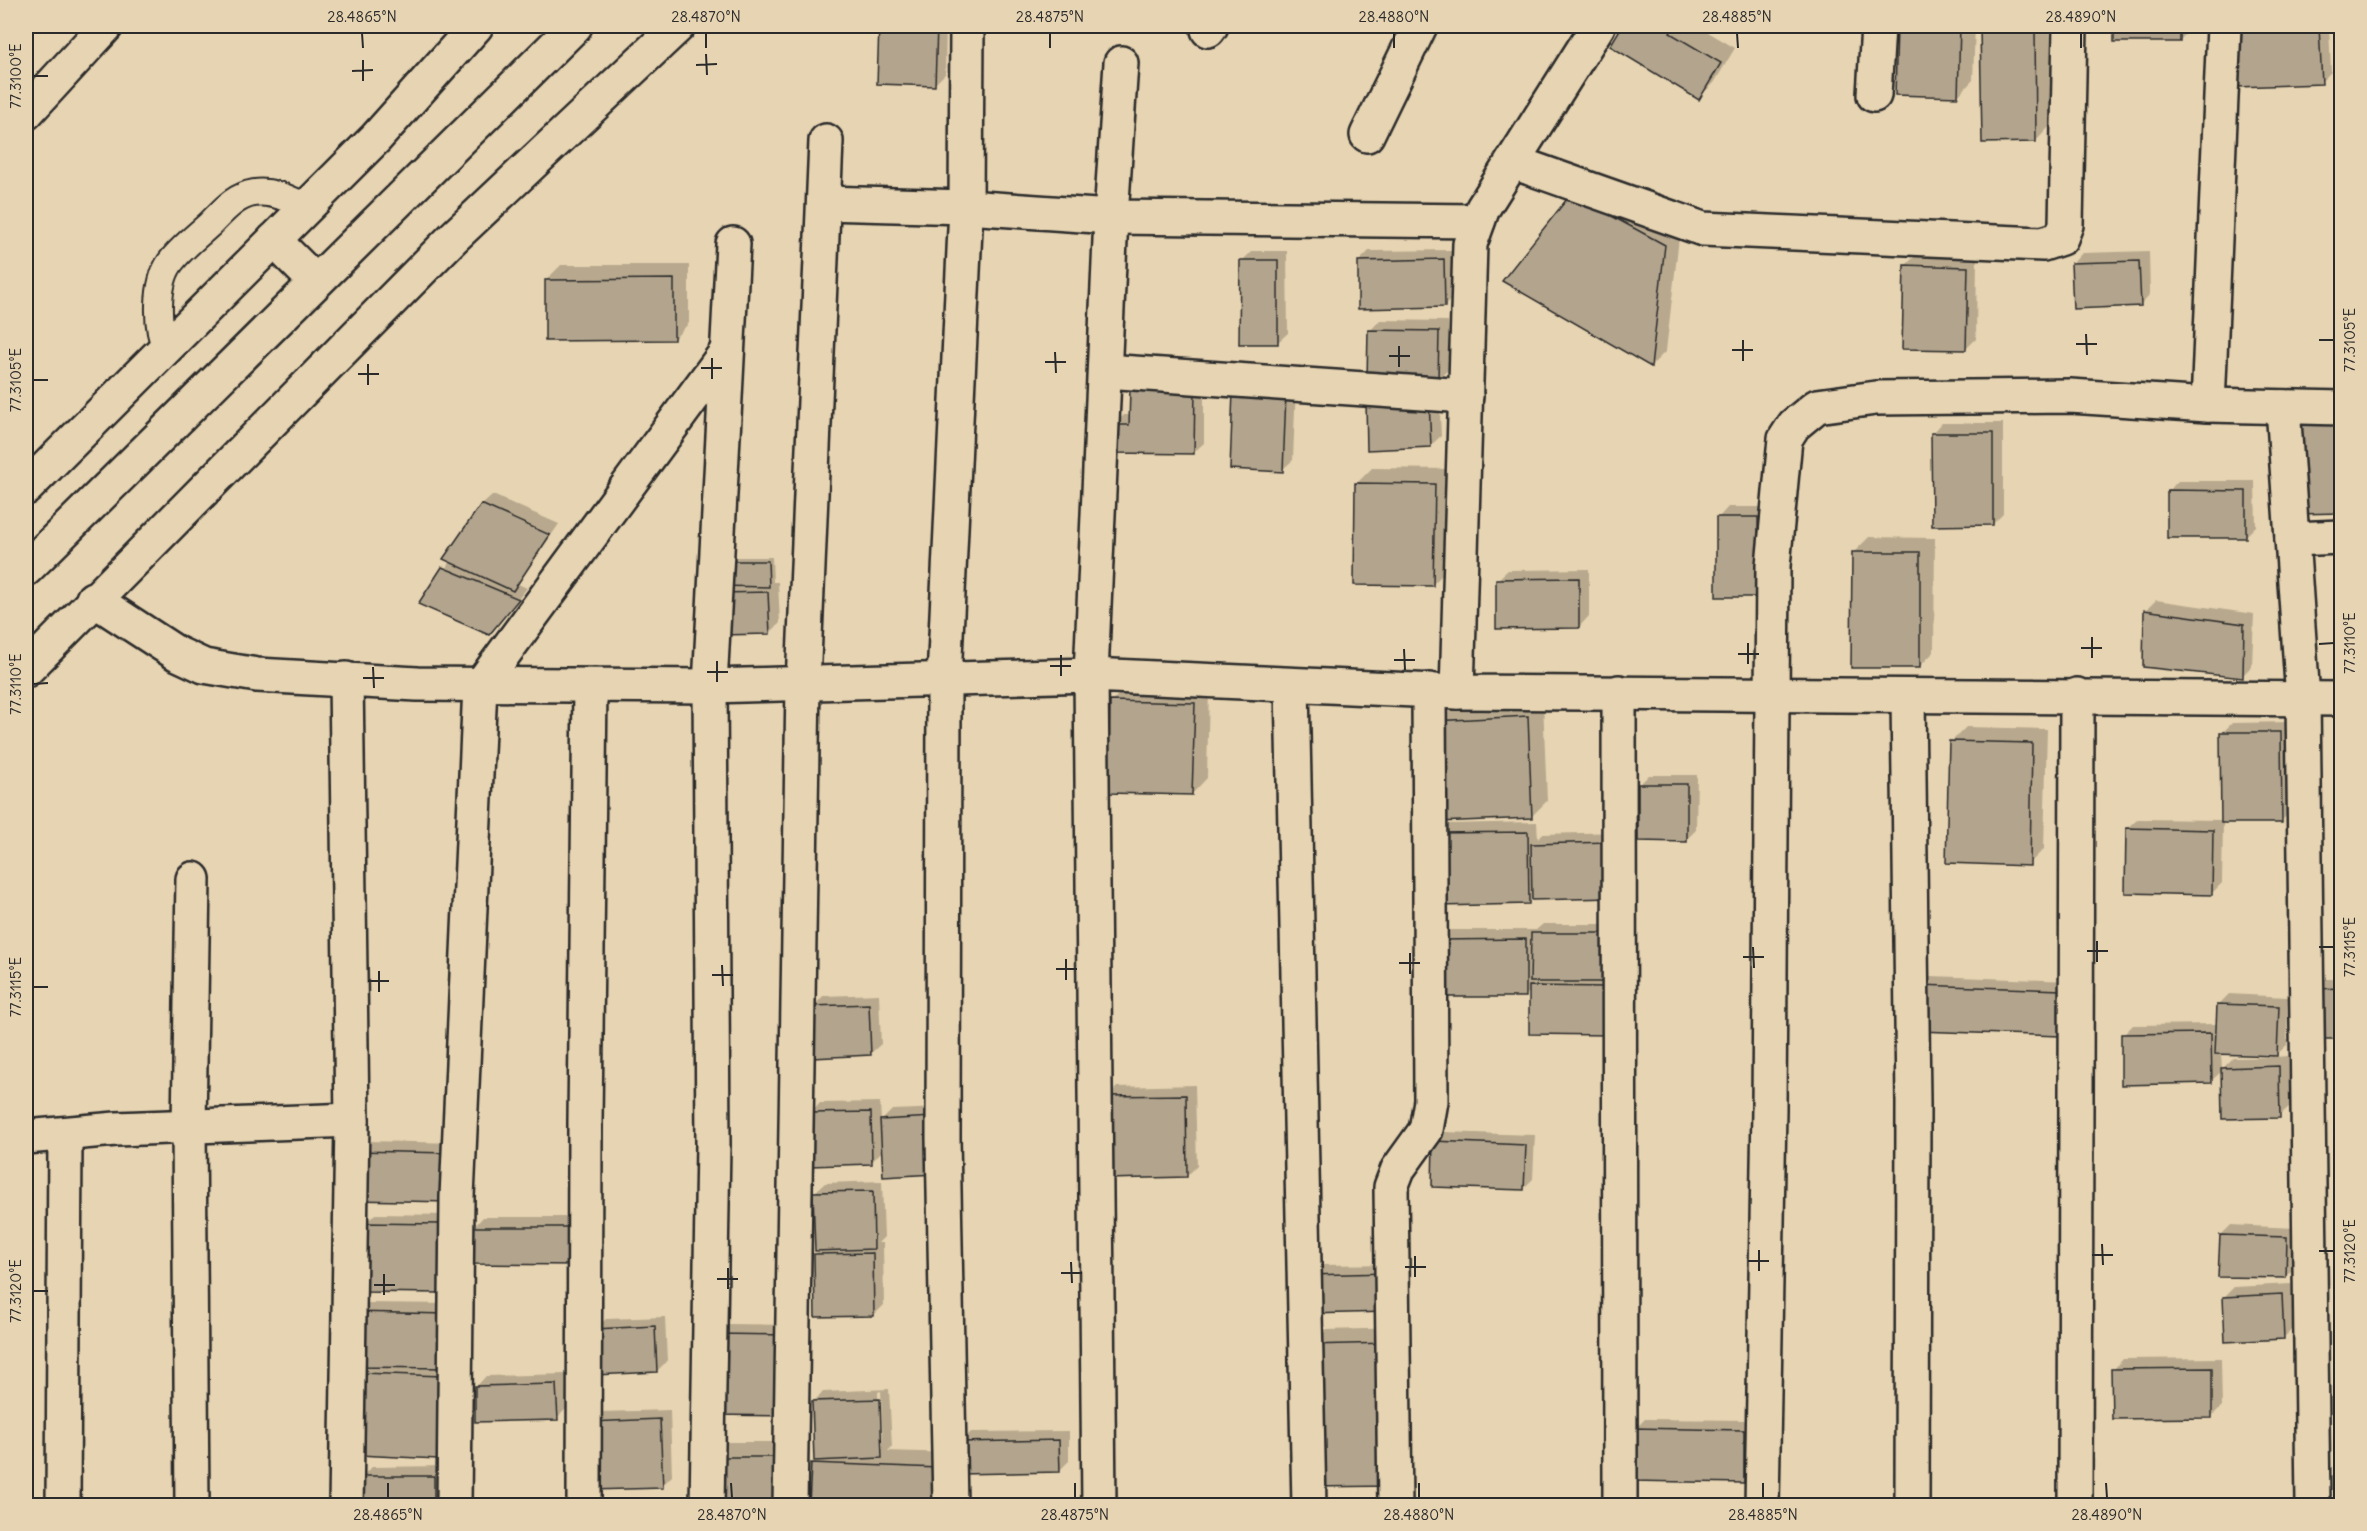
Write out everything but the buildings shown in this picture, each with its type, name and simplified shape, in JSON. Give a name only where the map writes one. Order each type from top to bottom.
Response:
[{"type":"street","points":[[26,113],[106,26]]},
{"type":"street","points":[[26,488],[376,138],[476,26]]},
{"type":"street","points":[[26,569],[574,26]]},
{"type":"street","points":[[26,670],[93,599],[454,237],[678,26]]},
{"type":"street","points":[[950,1506],[943,1138],[944,679],[966,207],[967,26]]},
{"type":"street","points":[[1367,135],[1419,26]]},
{"type":"street","points":[[1395,1506],[1391,1186],[1398,1169],[1426,1130],[1431,1101],[1443,691],[1466,396],[1470,244],[1478,221],[1598,26]]},
{"type":"street","points":[[1875,95],[1878,26]]},
{"type":"street","points":[[1513,162],[1703,229],[2043,244],[2061,238],[2066,225],[2070,26]]},
{"type":"street","points":[[2208,405],[2224,26]]},
{"type":"street","points":[[1099,1506],[1091,675],[1111,217],[1121,63]]},
{"type":"street","points":[[790,1506],[803,684],[826,141]]},
{"type":"street","points":[[824,203],[966,207],[1111,217],[1478,221]]},
{"type":"street","points":[[274,240],[315,281]]},
{"type":"street","points":[[706,1506],[713,1144],[710,686],[733,244]]},
{"type":"street","points":[[454,1506],[457,1197],[480,686],[727,351]]},
{"type":"street","points":[[1105,371],[1466,396]]},
{"type":"street","points":[[1762,1506],[1774,696],[1773,566],[1785,439],[1794,424],[1817,406],[1876,398],[2070,396],[2208,405],[2342,408]]},
{"type":"street","points":[[2283,407],[2303,699],[2313,1506]]},
{"type":"street","points":[[2292,538],[2342,537]]},
{"type":"street","points":[[93,599],[176,653],[204,666],[256,675],[480,686],[710,686],[1091,675],[1443,691],[1774,696],[2078,695],[2342,699]]},
{"type":"street","points":[[345,1506],[352,1120],[346,679]]},
{"type":"street","points":[[1292,685],[1309,1506]]},
{"type":"street","points":[[584,1506],[585,1121],[590,687]]},
{"type":"street","points":[[1619,692],[1620,1506]]},
{"type":"street","points":[[2075,1506],[2078,695]]},
{"type":"street","points":[[1908,696],[1913,1103],[1912,1506]]},
{"type":"street","points":[[192,1506],[189,1126],[194,879]]},
{"type":"street","points":[[26,1137],[189,1126],[352,1120]]},
{"type":"street","points":[[63,1506],[64,1135]]},
{"type":"lane","points":[[166,348],[161,338],[159,311],[163,279],[170,263],[235,200],[254,193],[277,194],[307,207]]}]
